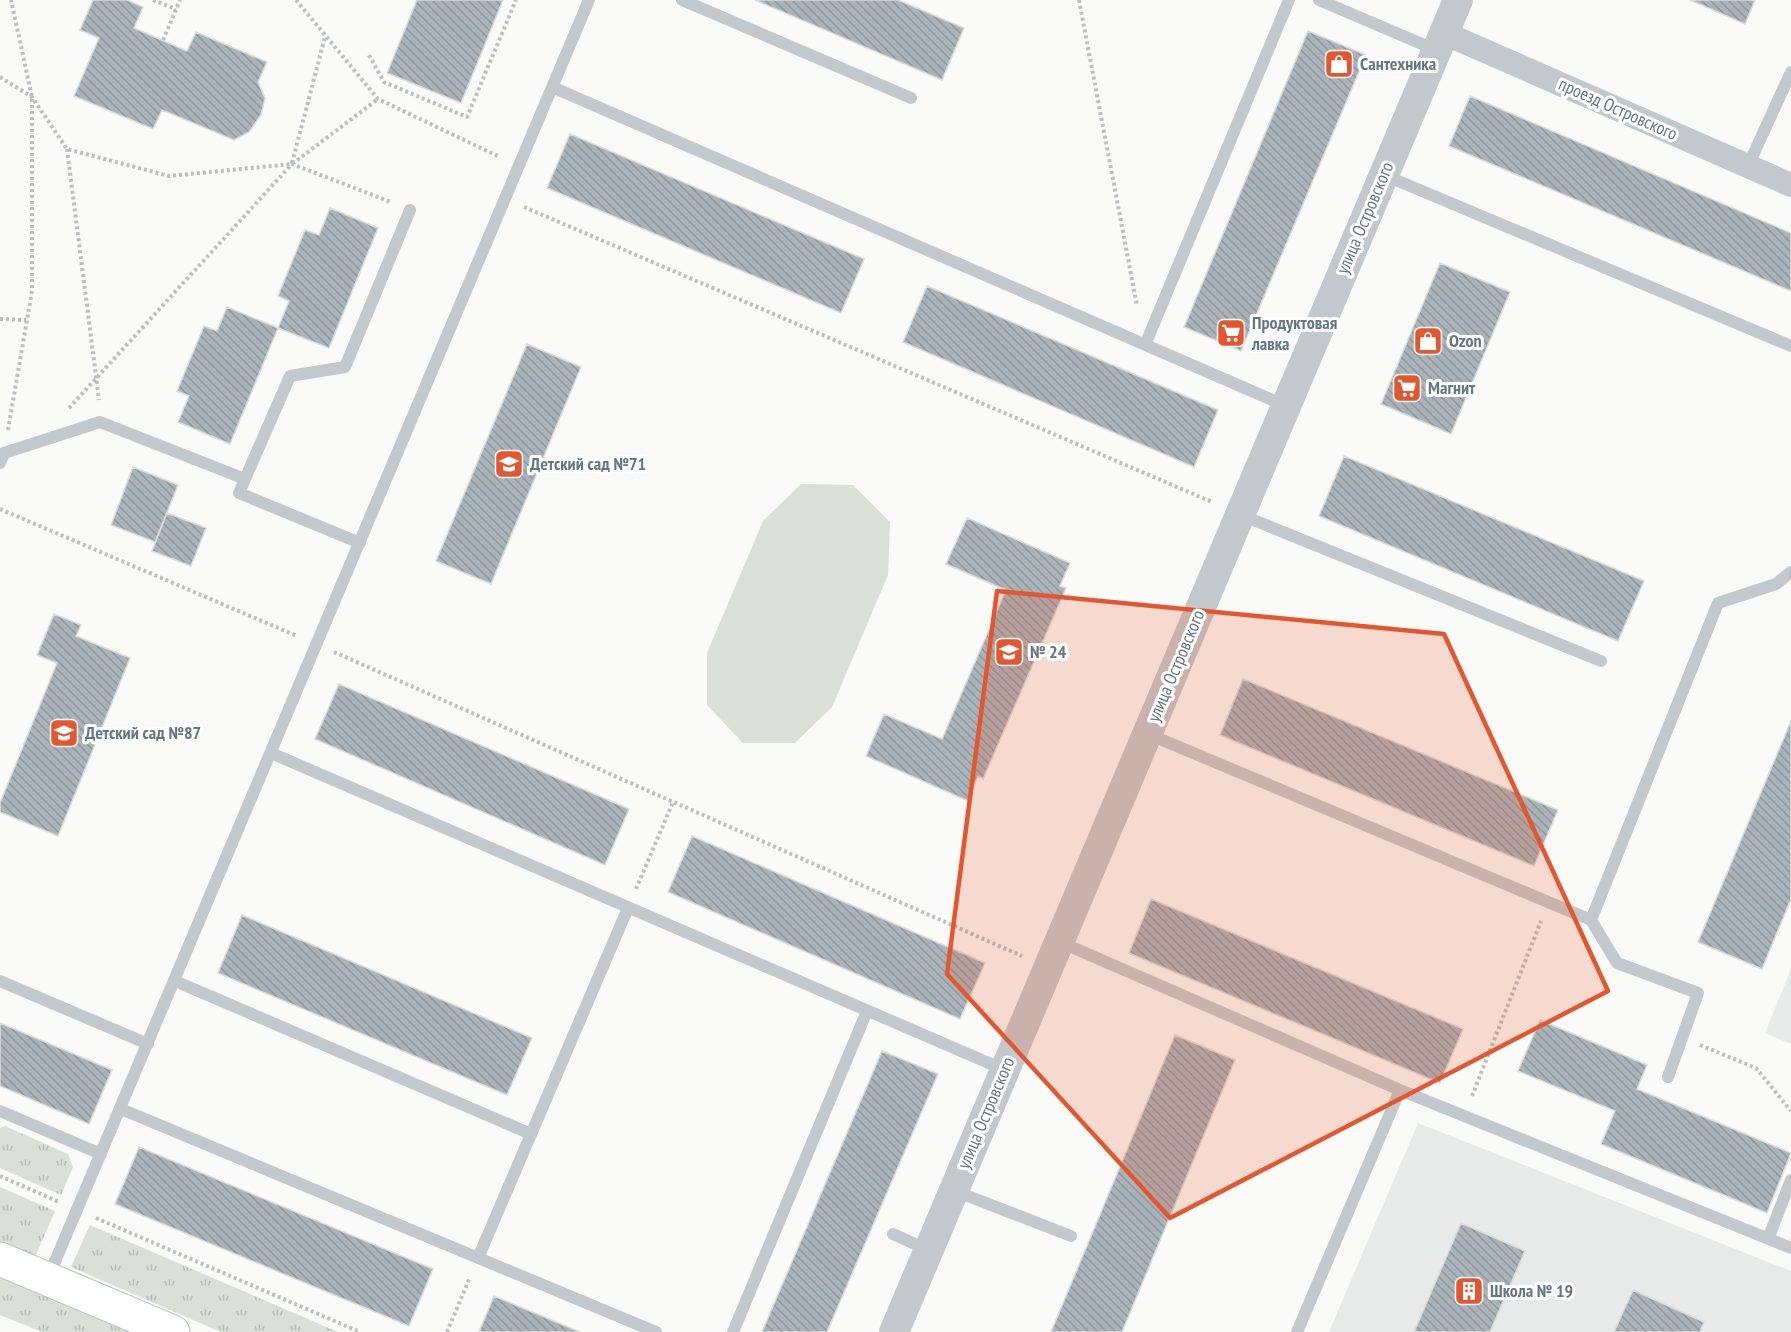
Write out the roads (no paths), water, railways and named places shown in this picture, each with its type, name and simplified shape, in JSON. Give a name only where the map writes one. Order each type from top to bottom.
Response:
[{"type":"main road","points":[[0,1259],[173,1332]]},
{"type":"street","name":"улица Островского","points":[[894,1332],[1458,0]]},
{"type":"street","name":"проезд Островского","points":[[1440,42],[1791,185]]},
{"type":"lane","points":[[48,1279],[589,0]]},
{"type":"lane","points":[[682,0],[911,98]]},
{"type":"lane","points":[[1145,345],[1289,0]]},
{"type":"lane","points":[[1319,0],[1440,42]]},
{"type":"lane","points":[[1748,166],[1791,72]]},
{"type":"lane","points":[[552,87],[1286,406]]},
{"type":"lane","points":[[1384,175],[1791,346]]},
{"type":"lane","points":[[360,543],[239,494],[290,376],[345,367],[410,210]]},
{"type":"lane","points":[[2,458],[38,441],[100,422],[245,479]]},
{"type":"lane","points":[[1240,514],[1601,661]]},
{"type":"lane","points":[[1591,920],[1718,603],[1776,584],[1791,572]]},
{"type":"lane","points":[[1147,734],[1591,920],[1617,963],[1698,993],[1668,1077]]},
{"type":"lane","points":[[271,753],[1005,1070]]},
{"type":"lane","points":[[478,1258],[628,908]]},
{"type":"lane","points":[[1053,955],[1400,1090],[1791,1248]]},
{"type":"lane","points":[[0,981],[148,1044]]},
{"type":"lane","points":[[175,981],[531,1134]]},
{"type":"lane","points":[[734,1332],[867,1011]]},
{"type":"lane","points":[[1297,1332],[1400,1090]]},
{"type":"lane","points":[[121,1109],[656,1332]]},
{"type":"lane","points":[[0,1111],[101,1154]]},
{"type":"lane","points":[[1768,1239],[1791,1180]]},
{"type":"lane","points":[[954,1190],[1071,1236]]},
{"type":"lane","points":[[893,1234],[928,1251]]},
{"type":"place","name":"Сантехника","points":[[1339,64]]},
{"type":"place","name":"Продуктовая лавка","points":[[1231,333]]},
{"type":"place","name":"Ozon","points":[[1428,341]]},
{"type":"place","name":"Магнит","points":[[1407,388]]},
{"type":"place","name":"Детский сад №71","points":[[509,464]]},
{"type":"place","name":"№ 24","points":[[1009,652]]},
{"type":"place","name":"Детский сад №87","points":[[64,733]]},
{"type":"place","name":"Школа № 19","points":[[1469,1291]]}]
